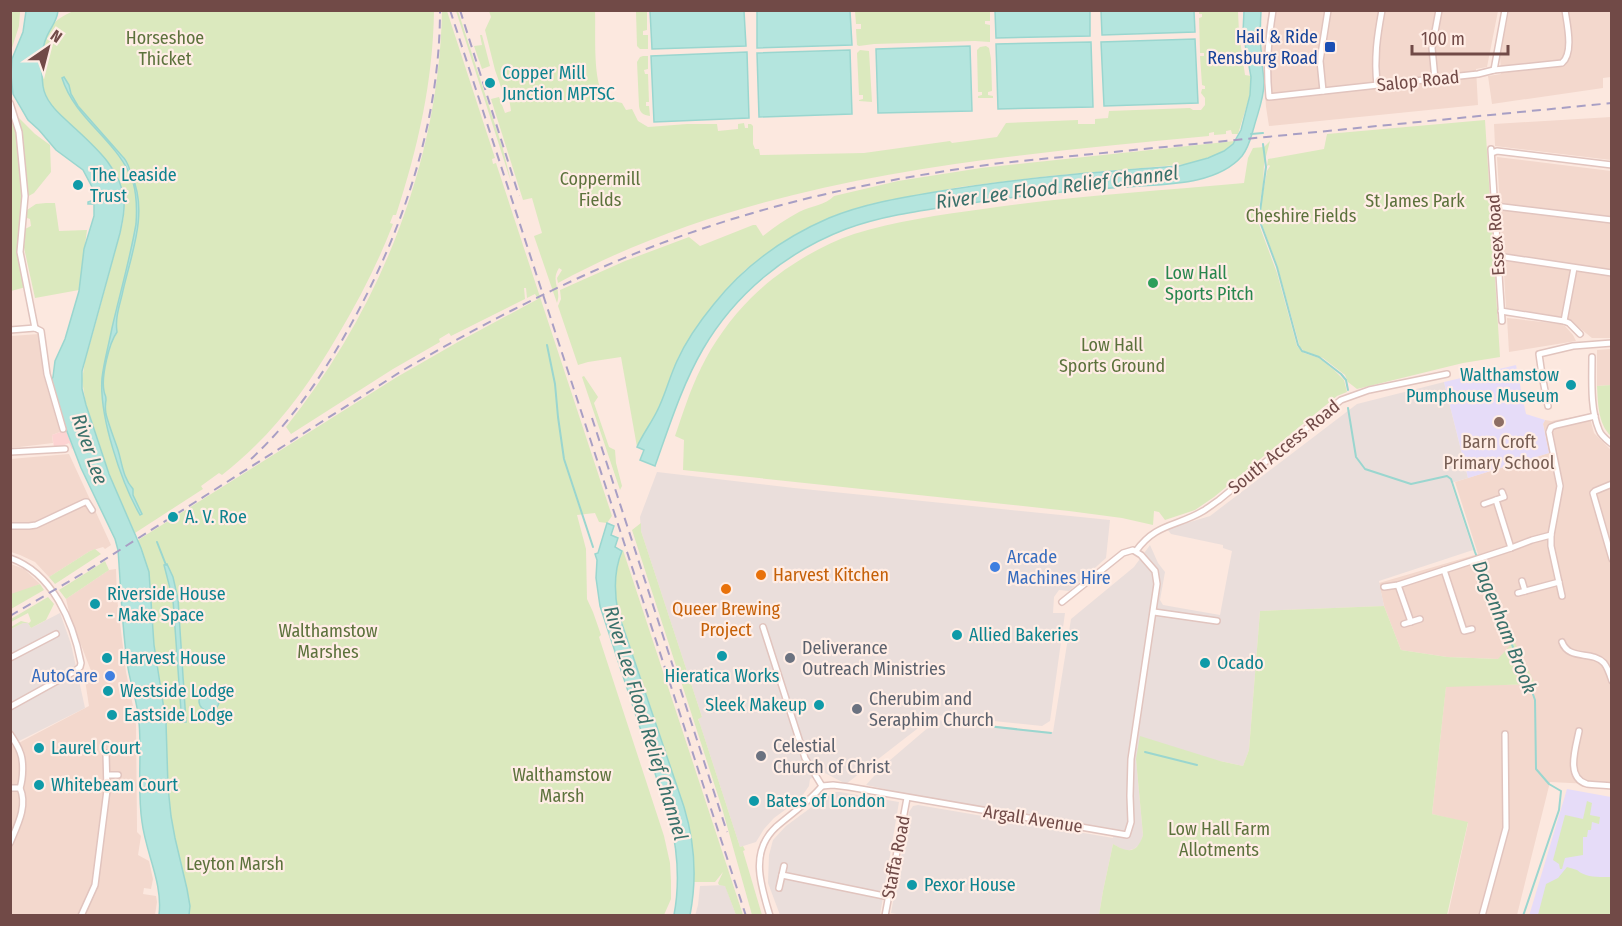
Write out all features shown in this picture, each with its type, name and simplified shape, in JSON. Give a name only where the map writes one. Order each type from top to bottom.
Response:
[{"type":"street","name":"Salop Road","points":[[1273,10],[1266,73],[1269,97],[1478,75],[1486,71],[1563,63],[1569,49],[1566,10]]},
{"type":"street","points":[[1323,92],[1320,61],[1328,10]]},
{"type":"street","points":[[1377,85],[1376,46],[1382,10]]},
{"type":"street","points":[[1434,79],[1432,48],[1439,10]]},
{"type":"street","points":[[1494,70],[1505,10]]},
{"type":"street","points":[[10,103],[19,132],[25,196],[20,252],[35,328]]},
{"type":"street","name":"Essex Road","points":[[1502,321],[1492,151],[1611,165]]},
{"type":"street","points":[[1495,206],[1611,220]]},
{"type":"street","points":[[1498,256],[1611,273]]},
{"type":"street","points":[[1564,321],[1574,268]]},
{"type":"street","points":[[1501,310],[1564,321],[1581,334]]},
{"type":"street","points":[[10,330],[35,328],[41,331],[47,374],[63,429]]},
{"type":"street","points":[[1548,406],[1539,354],[1573,346],[1611,343]]},
{"type":"street","points":[[1592,357],[1595,416],[1601,435],[1611,444]]},
{"type":"street","name":"South Access Road","points":[[1062,602],[1120,555],[1136,551],[1157,531],[1202,512],[1219,500],[1341,400],[1369,390],[1447,374]]},
{"type":"street","points":[[1562,596],[1551,546],[1560,486],[1549,432],[1551,427],[1595,416]]},
{"type":"street","points":[[10,452],[65,449]]},
{"type":"street","points":[[1611,484],[1593,493],[1611,559]]},
{"type":"street","points":[[1484,504],[1504,497],[1503,492]]},
{"type":"street","points":[[1496,500],[1511,549]]},
{"type":"street","points":[[10,526],[36,525],[85,502],[92,510]]},
{"type":"street","points":[[1384,587],[1398,585],[1511,549],[1532,540],[1551,536]]},
{"type":"street","points":[[1136,551],[1149,563],[1157,575],[1154,612],[1217,621]]},
{"type":"street","points":[[10,558],[28,566],[43,580],[61,605],[71,627],[81,663],[75,671],[10,707]]},
{"type":"street","points":[[1444,570],[1464,631],[1472,629]]},
{"type":"street","points":[[1522,581],[1525,591]]},
{"type":"street","points":[[1518,593],[1559,582]]},
{"type":"street","points":[[1398,585],[1411,622]]},
{"type":"street","name":"Argall Avenue","points":[[822,786],[849,787],[1127,835],[1131,822],[1131,759],[1154,612]]},
{"type":"street","points":[[1404,624],[1420,619]]},
{"type":"street","points":[[763,627],[805,758],[822,786],[775,828],[763,845],[759,859],[760,875],[770,915]]},
{"type":"street","points":[[10,658],[56,634]]},
{"type":"street","points":[[1562,642],[1565,649],[1571,653],[1594,657],[1602,661],[1611,681]]},
{"type":"street","points":[[1579,731],[1573,770],[1576,778],[1584,783],[1611,786]]},
{"type":"street","points":[[10,734],[21,754],[20,788],[23,806],[10,843]]},
{"type":"street","points":[[1482,915],[1506,828],[1505,734]]},
{"type":"street","points":[[81,915],[94,885],[105,811],[106,753]]},
{"type":"street","points":[[107,775],[118,775]]},
{"type":"street","points":[[10,788],[20,788]]},
{"type":"street","name":"Staffa Road","points":[[885,915],[907,798]]},
{"type":"street","points":[[779,888],[784,866]]},
{"type":"street","points":[[782,875],[889,897]]},
{"type":"shaded area","points":[[1269,11],[1498,11],[1487,67],[1476,69],[1478,105],[1269,126],[1262,49]]},
{"type":"shaded area","points":[[1509,11],[1611,11],[1611,77],[1603,78],[1603,88],[1492,104],[1488,76],[1501,74],[1500,55]]},
{"type":"shaded area","points":[[1611,117],[1611,160],[1495,146],[1494,124]]},
{"type":"shaded area","points":[[1497,157],[1611,171],[1611,338],[1592,338],[1571,321],[1561,317],[1506,308]]},
{"type":"shaded area","points":[[1507,318],[1561,324],[1576,341],[1509,352]]},
{"type":"shaded area","points":[[39,334],[43,374],[60,432],[52,435],[53,443],[11,448],[11,336]]},
{"type":"shaded area","points":[[1611,349],[1611,385],[1597,386],[1597,350]]},
{"type":"shaded area","name":"Barn Croft Primary School","points":[[1516,365],[1526,414],[1545,420],[1543,424],[1549,453],[1468,478],[1444,382]]},
{"type":"shaded area","points":[[1444,382],[1468,478],[1451,483],[1473,550],[1379,581],[1384,606],[1260,611],[1249,750],[1243,766],[1220,761],[1136,759],[1143,835],[1140,844],[1134,849],[1125,851],[1113,844],[1099,915],[907,916],[891,913],[909,812],[913,806],[1113,838],[1114,833],[907,798],[907,794],[866,785],[882,767],[937,720],[1053,732],[1071,619],[1134,567],[1150,545],[1165,572],[1160,600],[1163,605],[1220,615],[1232,551],[1223,548],[1223,545],[1171,534],[1167,529],[1210,516],[1357,404]]},
{"type":"shaded area","points":[[1589,414],[1594,433],[1611,450],[1611,785],[1550,782],[1517,915],[1448,915],[1468,823],[1432,814],[1446,686],[1535,684],[1499,659],[1447,657],[1401,650],[1384,606],[1379,583],[1478,554],[1455,482],[1549,453],[1543,424],[1545,420],[1551,421]]},
{"type":"shaded area","points":[[66,430],[73,449],[69,443],[54,447],[52,435]]},
{"type":"shaded area","points":[[69,454],[111,545],[105,549],[103,547],[90,551],[49,577],[35,562],[11,552],[10,459]]},
{"type":"shaded area","points":[[657,472],[1110,520],[1106,558],[1069,591],[1059,590],[1054,597],[1053,613],[1065,613],[1050,721],[1042,726],[935,715],[846,784],[823,772],[810,779],[809,786],[800,799],[774,818],[756,842],[740,847],[698,718],[702,717],[641,531],[640,517]]},
{"type":"shaded area","points":[[11,564],[24,569],[40,584],[11,600]]},
{"type":"shaded area","points":[[116,569],[117,598],[126,672],[136,721],[137,832],[141,836],[138,855],[149,861],[153,879],[151,889],[144,888],[143,894],[156,896],[155,915],[11,916],[11,747],[89,706],[85,680],[93,676],[70,616],[66,599],[109,570]]},
{"type":"shaded area","points":[[60,613],[71,644],[85,708],[11,745],[11,629],[23,623],[28,623],[31,628]]},
{"type":"shaded area","points":[[1567,789],[1611,797],[1611,915],[1529,916]]},
{"type":"shaded area","points":[[832,792],[899,802],[880,915],[780,915],[768,883],[769,855],[773,840],[786,826]]},
{"type":"shaded area","points":[[725,885],[736,915],[695,916],[700,886]]},
{"type":"green space","points":[[10,11],[20,11],[19,26],[11,51]]},
{"type":"green space","name":"Horseshoe Thicket","points":[[73,11],[434,11],[431,63],[423,114],[411,165],[396,215],[393,215],[390,223],[393,224],[387,239],[346,322],[287,411],[257,444],[222,475],[219,473],[201,486],[203,489],[135,533],[109,474],[86,405],[82,380],[85,361],[121,228],[124,197],[117,175],[111,166],[96,148],[54,109],[43,84],[42,51],[46,36],[54,23]]},
{"type":"green space","points":[[442,11],[447,11],[495,158],[492,159],[493,164],[496,163],[612,516],[607,523],[599,522],[595,513],[577,515],[586,549],[587,599],[601,635],[599,637],[664,836],[670,863],[671,899],[664,915],[189,915],[187,889],[171,816],[166,722],[154,645],[149,572],[138,540],[397,377],[538,299],[535,294],[527,298],[526,288],[524,288],[525,299],[451,336],[449,333],[439,339],[440,342],[291,434],[286,427],[320,381],[350,333],[376,283],[398,231],[416,178],[430,123],[438,67]]},
{"type":"green space","points":[[456,11],[458,11],[503,149],[511,182]]},
{"type":"green space","name":"Coppermill Fields","points":[[489,11],[595,11],[596,69],[601,90],[605,96],[622,103],[626,110],[632,109],[638,121],[648,127],[717,124],[718,131],[738,129],[738,124],[744,123],[745,128],[748,128],[748,124],[751,124],[753,144],[755,149],[759,149],[760,155],[864,153],[997,137],[1006,123],[1078,120],[1078,124],[1095,124],[1095,119],[1108,118],[1109,111],[1190,108],[1201,110],[1205,105],[1205,98],[1201,93],[1205,86],[1202,85],[1200,56],[1204,56],[1204,53],[1200,53],[1199,18],[1202,14],[1199,14],[1199,11],[1238,11],[1245,75],[1251,76],[1250,95],[1238,134],[1232,134],[1231,130],[1226,131],[1226,134],[1214,135],[1214,132],[1209,133],[1209,136],[1042,153],[875,177],[793,195],[712,218],[634,247],[558,283],[557,278],[562,270],[559,268],[556,277],[557,303],[534,236],[542,233],[532,198],[523,200],[491,99],[499,97],[505,113],[511,111],[509,98],[503,93],[495,70],[485,30],[491,17]]},
{"type":"green space","points":[[636,11],[647,11],[647,30],[643,31],[643,35],[648,35],[648,49],[640,49],[637,46]]},
{"type":"green space","points":[[855,11],[990,11],[990,21],[985,21],[985,24],[990,25],[990,42],[859,46],[856,29],[861,29],[861,24],[856,24]]},
{"type":"green space","points":[[480,35],[482,35],[490,66],[482,69],[474,46],[482,45]]},
{"type":"green space","points":[[986,46],[989,48],[991,59],[992,91],[988,92],[988,95],[993,98],[978,98],[982,92],[978,92],[977,50]]},
{"type":"green space","points":[[860,50],[869,51],[872,102],[859,101],[863,99],[863,95],[859,95],[857,53]]},
{"type":"green space","points":[[643,56],[648,56],[648,69],[644,70],[645,74],[648,74],[649,102],[646,102],[646,106],[649,106],[650,116],[642,113],[639,106],[637,62]]},
{"type":"green space","points":[[10,109],[19,155],[22,197],[17,249],[26,287],[11,291]]},
{"type":"green space","points":[[19,118],[50,145],[51,172],[34,193],[27,197],[25,160]]},
{"type":"green space","name":"St James Park","points":[[1485,120],[1500,357],[1463,363],[1357,389],[1348,382],[1345,375],[1323,358],[1304,351],[1300,347],[1277,265],[1260,219],[1267,171],[1270,166],[1267,166],[1268,159],[1324,149],[1327,134]]},
{"type":"green space","points":[[1235,141],[1230,147],[1216,155],[1188,164],[1049,176],[960,187],[871,204],[838,214],[805,229],[745,270],[713,305],[678,358],[658,410],[637,447],[621,357],[578,365],[558,306],[561,299],[560,290],[625,261],[689,237],[700,246],[753,225],[756,225],[763,236],[794,215],[834,196],[898,181],[981,168]]},
{"type":"green space","name":"Low Hall Sports Ground","points":[[1270,141],[1264,164],[1258,222],[1277,273],[1297,346],[1304,353],[1319,358],[1334,370],[1344,380],[1347,392],[1337,396],[1195,510],[1165,520],[1159,512],[1154,511],[1153,525],[1122,518],[1069,511],[683,470],[684,440],[675,436],[693,385],[711,349],[751,298],[773,278],[813,252],[854,234],[885,225],[934,216],[1016,204],[1244,183],[1248,158],[1253,148],[1264,147]]},
{"type":"green space","points":[[55,203],[59,231],[87,230],[79,290],[35,298],[23,243],[25,229],[31,226],[30,219],[27,218],[27,210],[36,204]]},
{"type":"green space","points":[[584,376],[598,397],[594,403],[609,447],[615,450],[622,486],[620,490],[582,377]]},
{"type":"green space","points":[[1612,385],[1611,436],[1603,426],[1601,419],[1597,386]]},
{"type":"green space","points":[[641,523],[641,531],[702,717],[698,719],[740,847],[743,846],[745,850],[743,851],[762,915],[752,915],[722,808],[632,530]]},
{"type":"green space","points":[[95,549],[101,554],[55,584],[49,577],[90,551]]},
{"type":"green space","points":[[623,550],[743,915],[736,915],[725,886],[718,883],[723,872],[715,882],[694,882],[694,863],[687,816],[616,604],[616,569]]},
{"type":"green space","points":[[105,561],[109,570],[66,599],[59,590]]},
{"type":"green space","points":[[40,584],[44,590],[11,609],[11,594]]},
{"type":"green space","points":[[48,597],[54,604],[46,620],[31,628],[28,623],[23,623],[11,629],[21,621],[29,623],[31,621],[28,613],[11,622],[11,619]]},
{"type":"green space","name":"Low Hall Farm Allotments","points":[[1384,606],[1401,650],[1447,657],[1498,659],[1514,641],[1535,684],[1446,687],[1432,814],[1468,822],[1447,915],[1099,915],[1113,844],[1123,849],[1135,849],[1143,835],[1136,759],[1140,736],[1243,766],[1249,750],[1260,611]]},
{"type":"green space","points":[[1587,801],[1592,803],[1590,815],[1600,817],[1599,824],[1592,822],[1587,837],[1583,837],[1583,855],[1565,858],[1562,869],[1560,869],[1559,864],[1553,860],[1565,815],[1583,819]]},
{"type":"green space","points":[[1567,867],[1589,876],[1611,877],[1611,915],[1538,915],[1546,884],[1558,878]]},
{"type":"water","name":"River Lee","points":[[26,11],[58,11],[43,48],[44,91],[55,109],[94,146],[111,166],[122,189],[124,205],[120,233],[82,371],[82,389],[109,474],[149,572],[154,645],[166,722],[171,816],[187,889],[189,915],[159,915],[159,891],[144,834],[141,810],[139,722],[126,654],[118,550],[81,468],[60,413],[51,380],[55,361],[65,339],[79,291],[84,249],[94,216],[94,204],[88,204],[88,202],[94,200],[92,187],[83,170],[56,150],[28,120],[13,94],[12,59],[23,32]]},
{"type":"water","points":[[650,11],[744,11],[746,46],[652,49]]},
{"type":"water","points":[[757,11],[850,11],[852,45],[757,48]]},
{"type":"water","points":[[995,11],[1090,11],[1090,36],[996,38]]},
{"type":"water","points":[[1101,11],[1194,11],[1195,32],[1102,35]]},
{"type":"water","name":"River Lee Flood Relief Channel","points":[[1244,11],[1261,11],[1264,89],[1248,146],[1242,156],[1231,166],[1218,173],[1188,182],[1026,196],[905,214],[860,224],[824,239],[803,250],[764,277],[730,310],[695,363],[676,406],[655,466],[640,460],[644,450],[637,447],[659,407],[681,354],[704,317],[738,277],[766,254],[797,234],[829,218],[881,202],[1026,179],[1179,166],[1224,151],[1233,144],[1241,130],[1250,95],[1251,77],[1243,33]]},
{"type":"water","points":[[1195,39],[1198,103],[1104,106],[1101,42]]},
{"type":"water","points":[[1091,42],[1093,107],[998,109],[996,44]]},
{"type":"water","points":[[970,46],[972,111],[878,113],[876,49]]},
{"type":"water","points":[[850,50],[852,114],[759,117],[757,53]]},
{"type":"water","points":[[747,52],[749,118],[654,122],[651,56]]},
{"type":"water","points":[[64,77],[78,106],[126,160],[137,190],[139,205],[136,236],[118,313],[117,332],[106,360],[103,385],[107,418],[125,475],[142,514],[140,515],[113,448],[104,411],[102,393],[105,359],[136,224],[135,192],[133,182],[118,154],[86,119],[68,93],[62,78]]},
{"type":"water","name":"River Lee Flood Relief Channel","points":[[607,523],[614,526],[611,535],[618,538],[615,547],[622,551],[617,566],[616,581],[618,612],[691,834],[694,874],[690,915],[674,915],[677,867],[670,819],[600,606],[595,554],[598,553]]},
{"type":"water","points":[[167,564],[173,577],[178,599],[186,722],[183,722],[181,711],[173,600],[164,565]]},
{"type":"water","points":[[209,691],[216,694],[219,701],[216,708],[209,711],[202,708],[199,701],[202,694]]},
{"type":"waterway","name":"Dagenham Brook","points":[[1251,134],[1263,133]]},
{"type":"waterway","name":"Dagenham Brook","points":[[1263,144],[1266,167],[1259,219],[1277,267],[1298,345],[1302,351],[1319,357],[1341,374],[1346,380],[1348,390]]},
{"type":"waterway","points":[[547,345],[555,384],[564,459],[593,547]]},
{"type":"waterway","name":"Dagenham Brook","points":[[1348,408],[1356,457],[1365,469],[1411,484],[1447,476],[1451,479],[1475,552],[1535,700],[1536,769],[1549,784],[1561,791],[1559,810],[1523,916]]},
{"type":"waterway","points":[[157,542],[166,565]]},
{"type":"waterway","points":[[951,722],[1051,733]]},
{"type":"waterway","points":[[1145,752],[1197,765]]},
{"type":"railway","points":[[251,459],[293,414],[317,381],[349,328],[386,253],[415,175],[425,134],[438,52],[440,10]]},
{"type":"railway","points":[[450,10],[746,916]]},
{"type":"railway","points":[[460,10],[519,196]]},
{"type":"railway","points":[[10,616],[85,572],[405,369],[439,350],[508,312],[578,278],[650,247],[725,221],[842,190],[1001,163],[1612,103]]},
{"type":"railway","points":[[592,418],[727,832]]},
{"type":"place","name":"Hail & Ride Rensburg Road","points":[[1330,47]]},
{"type":"place","name":"Copper Mill Junction MPTSC","points":[[490,83]]},
{"type":"place","name":"The Leaside Trust","points":[[78,185]]},
{"type":"place","name":"Low Hall Sports Pitch","points":[[1153,283]]},
{"type":"place","name":"Walthamstow Pumphouse Museum","points":[[1571,385]]},
{"type":"place","name":"Barn Croft Primary School","points":[[1499,422]]},
{"type":"place","name":"A. V. Roe","points":[[173,517]]},
{"type":"place","name":"Arcade Machines Hire","points":[[995,567]]},
{"type":"place","name":"Harvest Kitchen","points":[[761,575]]},
{"type":"place","name":"Queer Brewing Project","points":[[726,589]]},
{"type":"place","name":"Riverside House - Make Space","points":[[95,604]]},
{"type":"place","name":"Allied Bakeries","points":[[957,635]]},
{"type":"place","name":"Hieratica Works","points":[[722,656]]},
{"type":"place","name":"Harvest House","points":[[107,658]]},
{"type":"place","name":"Deliverance Outreach Ministries","points":[[790,658]]},
{"type":"place","name":"Ocado","points":[[1205,663]]},
{"type":"place","name":"AutoCare","points":[[110,676]]},
{"type":"place","name":"Westside Lodge","points":[[108,691]]},
{"type":"place","name":"Sleek Makeup","points":[[819,705]]},
{"type":"place","name":"Cherubim and Seraphim Church","points":[[857,709]]},
{"type":"place","name":"Eastside Lodge","points":[[112,715]]},
{"type":"place","name":"Laurel Court","points":[[39,748]]},
{"type":"place","name":"Celestial Church of Christ","points":[[761,756]]},
{"type":"place","name":"Whitebeam Court","points":[[39,785]]},
{"type":"place","name":"Bates of London","points":[[754,801]]},
{"type":"place","name":"Pexor House","points":[[912,885]]},
{"type":"park label","name":"Cheshire Fields","points":[[1301,216]]},
{"type":"park label","name":"Walthamstow Marshes","points":[[328,641]]},
{"type":"park label","name":"Walthamstow Marsh","points":[[562,785]]},
{"type":"park label","name":"Leyton Marsh","points":[[235,864]]}]
